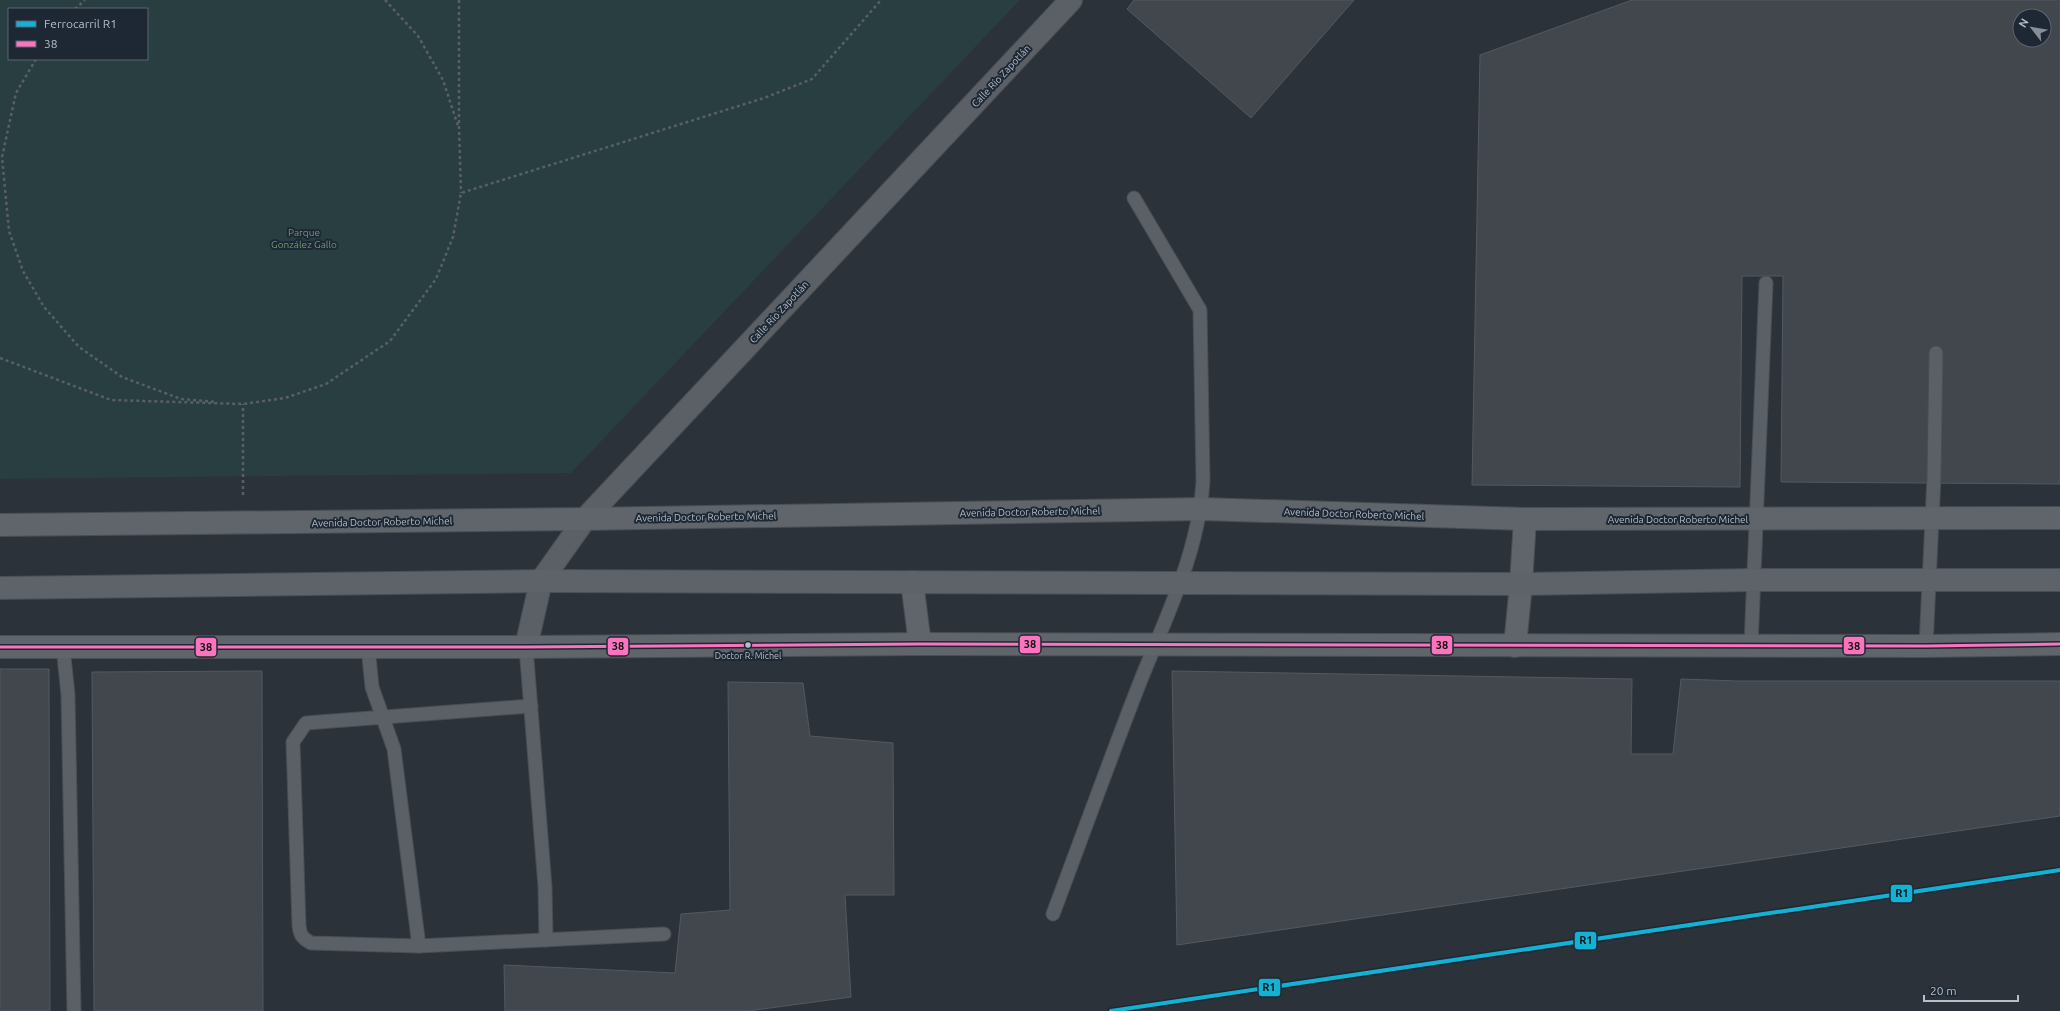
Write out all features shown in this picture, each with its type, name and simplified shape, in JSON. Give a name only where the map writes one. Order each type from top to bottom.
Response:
[{"type":"main road","name":"Avenida Doctor Roberto Michel","points":[[0,525],[585,519],[1202,509],[1525,519],[2060,518]]},
{"type":"main road","points":[[1515,646],[1525,519]]},
{"type":"main road","points":[[0,588],[541,581],[1521,584],[1753,580],[2060,580]]},
{"type":"main road","points":[[912,582],[920,644]]},
{"type":"main road","points":[[0,647],[526,648],[920,644],[1926,646],[2060,644]]},
{"type":"street","name":"Calle Río Zapotlán","points":[[526,648],[541,581],[585,519],[1071,0]]},
{"type":"lane","points":[[1053,914],[1180,584],[1202,509],[1203,481],[1200,310],[1134,198]]},
{"type":"lane","points":[[1751,646],[1766,283]]},
{"type":"lane","points":[[1926,646],[1934,477],[1936,352]]},
{"type":"lane","points":[[63,647],[68,695],[74,1011]]},
{"type":"lane","points":[[368,647],[372,687],[394,749],[418,946]]},
{"type":"lane","points":[[526,648],[545,887],[546,940]]},
{"type":"lane","points":[[531,706],[306,723],[293,742],[300,934],[304,939],[311,943],[320,944],[418,946],[664,934]]},
{"type":"path","points":[[76,8],[85,0]]},
{"type":"path","points":[[385,0],[418,36],[443,80],[458,128]]},
{"type":"path","points":[[0,358],[111,400],[243,404],[285,398],[326,384],[390,341],[436,279],[453,237],[461,193],[458,128],[459,0]]},
{"type":"path","points":[[461,193],[764,98],[812,79],[881,0]]},
{"type":"path","points":[[35,60],[16,93],[2,157],[9,231],[23,271],[44,307],[79,347],[122,377],[181,398],[243,404]]},
{"type":"path","points":[[242,523],[243,404]]},
{"type":"green space","name":"Parque González Gallo","points":[[0,0],[1020,0],[571,473],[0,479]]},
{"type":"building","points":[[1134,0],[1354,0],[1251,118],[1127,9]]},
{"type":"building","points":[[1632,0],[2060,0],[2060,484],[1781,482],[1783,276],[1742,276],[1740,487],[1472,485],[1480,55]]},
{"type":"building","points":[[0,669],[49,669],[50,1011],[0,1011]]},
{"type":"building","points":[[262,671],[263,1011],[94,1011],[92,672]]},
{"type":"building","points":[[1172,671],[1632,679],[1631,754],[1673,754],[1681,679],[1737,681],[2060,681],[2060,816],[1177,945]]},
{"type":"building","points":[[728,682],[803,683],[810,736],[893,743],[894,895],[845,895],[851,997],[748,1011],[505,1011],[504,965],[675,973],[681,914],[730,910]]},
{"type":"rail line","name":"R1","points":[[1111,1011],[2060,870]]},
{"type":"transit line","name":"38","points":[[0,647],[526,647],[920,644],[1926,646],[2060,644]]},
{"type":"place","name":"Doctor R. Michel","points":[[748,645]]}]
